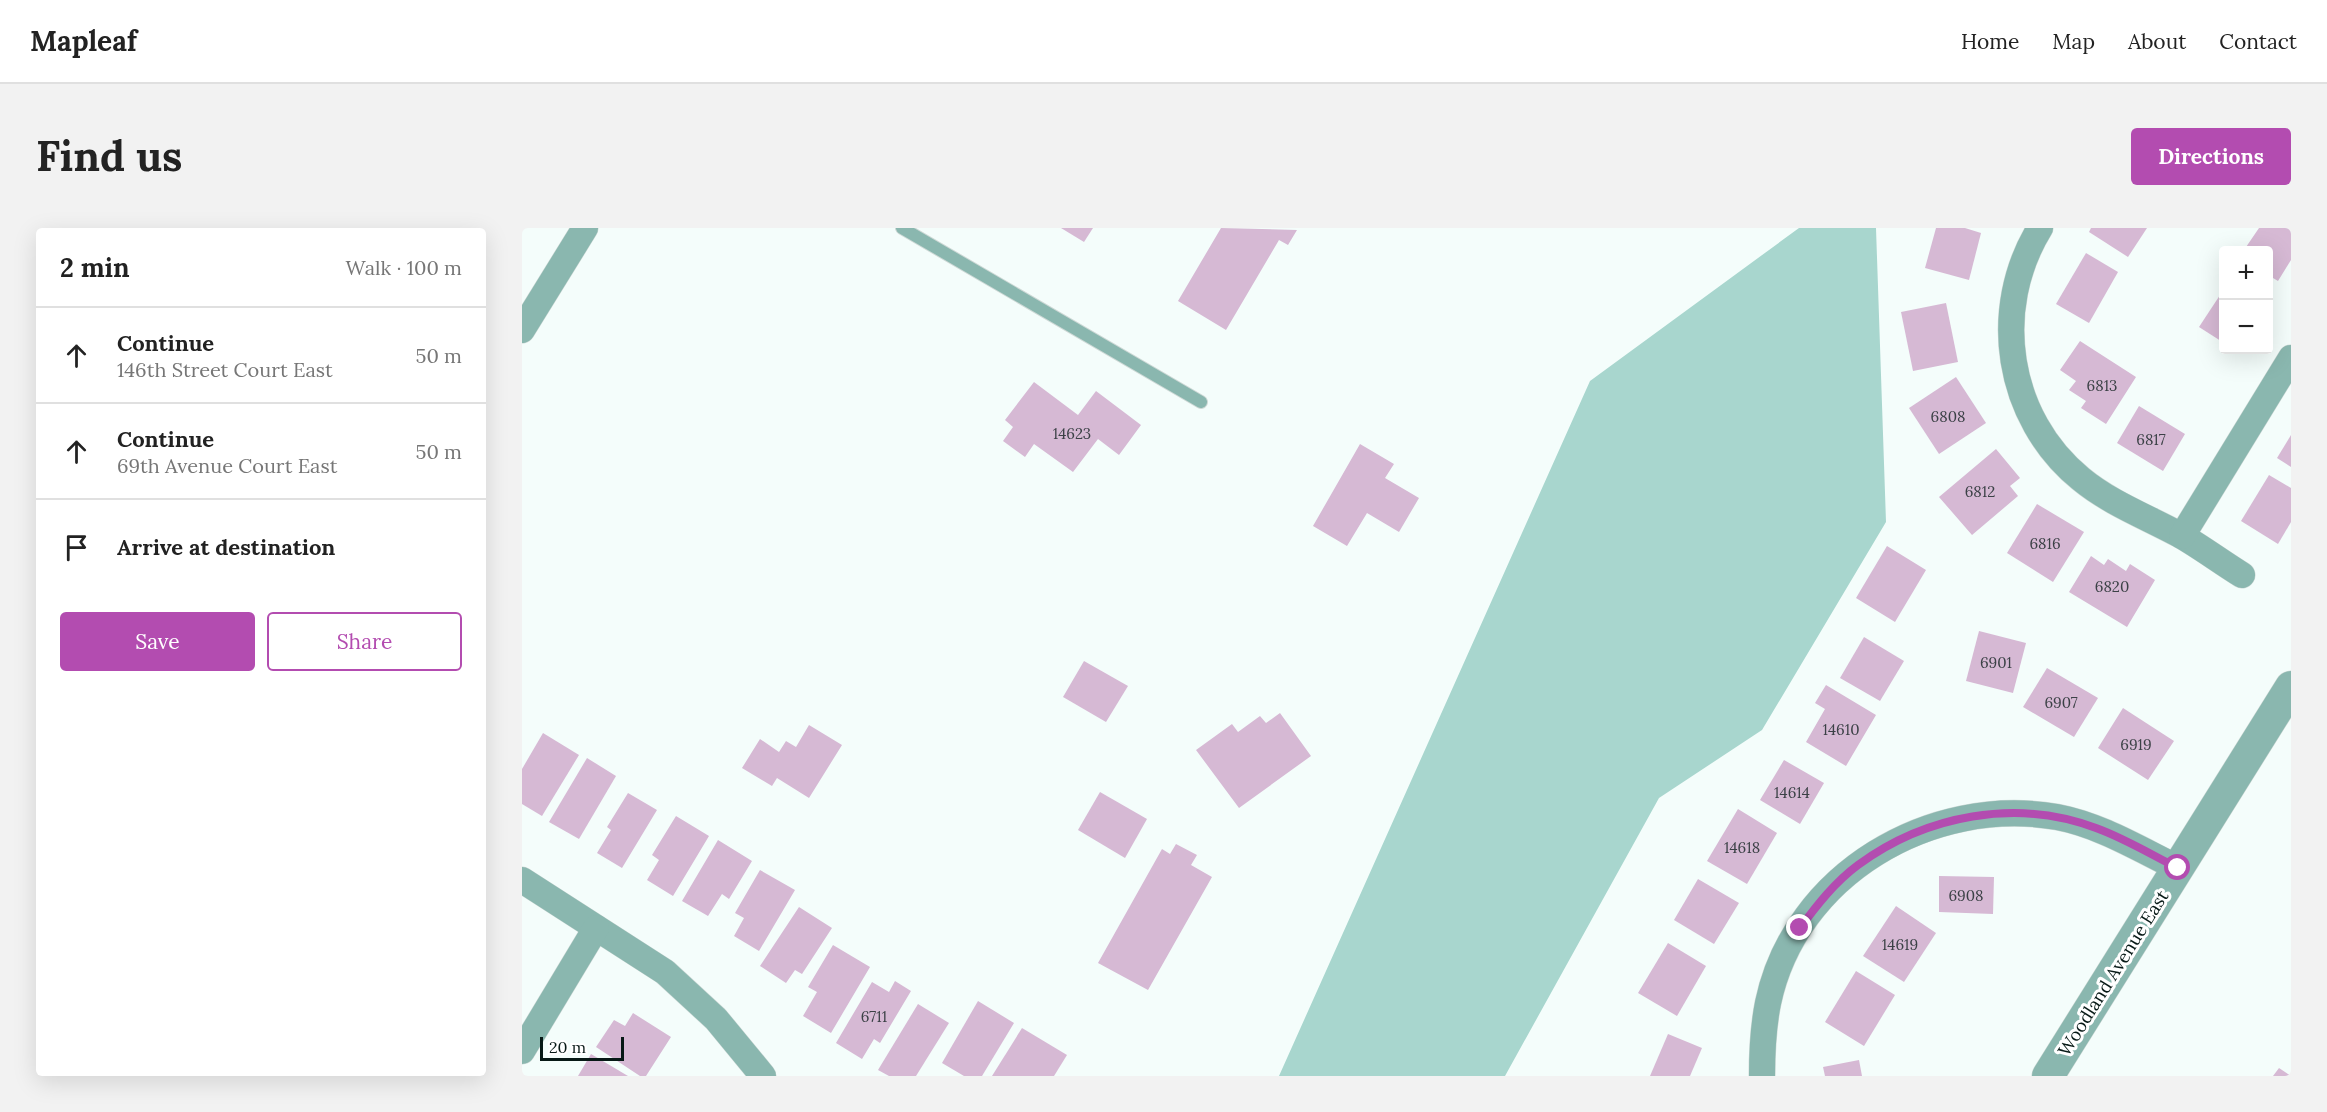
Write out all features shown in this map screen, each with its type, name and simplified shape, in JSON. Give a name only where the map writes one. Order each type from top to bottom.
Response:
[{"type":"street","points":[[522,330],[585,228]]},
{"type":"street","points":[[2040,228],[2029,246],[2017,278],[2010,313],[2011,350],[2022,397],[2034,424],[2055,454],[2080,479],[2103,495],[2182,536],[2242,575]]},
{"type":"street","points":[[2182,536],[2291,358]]},
{"type":"street","name":"Woodland Avenue East","points":[[2048,1076],[2291,687]]},
{"type":"street","points":[[1762,1076],[1762,1041],[1768,1002],[1782,963],[1800,928],[1826,894],[1857,866],[1893,842],[1931,825],[1973,815],[2015,812],[2058,817],[2097,828],[2178,868]]},
{"type":"street","points":[[522,880],[665,972],[716,1019],[763,1076]]},
{"type":"street","points":[[522,1052],[596,928]]},
{"type":"lane","points":[[902,228],[1201,402]]},
{"type":"green space","points":[[1799,228],[1876,228],[1886,522],[1762,730],[1659,798],[1505,1076],[1279,1076],[1590,381]]},
{"type":"building","points":[[1061,228],[1093,228],[1084,242]]},
{"type":"building","points":[[1221,228],[1297,230],[1288,245],[1279,240],[1226,330],[1178,301]]},
{"type":"building","points":[[1936,228],[1965,228],[1981,233],[1969,280],[1925,268]]},
{"type":"building","points":[[2091,228],[2147,228],[2128,257],[2089,232]]},
{"type":"building","points":[[2259,228],[2291,230],[2291,260],[2278,281],[2273,278],[2273,246],[2247,246]]},
{"type":"building","points":[[2086,253],[2118,272],[2089,323],[2056,304]]},
{"type":"building","points":[[2219,297],[2219,340],[2199,327]]},
{"type":"building","points":[[1946,303],[1958,362],[1913,371],[1901,312]]},
{"type":"building","points":[[2080,341],[2136,377],[2106,424],[2081,408],[2086,401],[2069,390],[2076,381],[2060,370]]},
{"type":"building","points":[[1956,377],[1986,423],[1939,454],[1909,408]]},
{"type":"building","points":[[1034,382],[1078,415],[1096,391],[1141,425],[1119,455],[1098,439],[1073,472],[1034,444],[1025,457],[1003,441],[1013,427],[1005,420]]},
{"type":"building","points":[[2139,406],[2185,434],[2163,471],[2117,443]]},
{"type":"building","points":[[2291,435],[2291,467],[2277,458]]},
{"type":"building","points":[[1360,444],[1394,464],[1385,478],[1419,498],[1399,532],[1367,513],[1347,546],[1313,526]]},
{"type":"building","points":[[1996,449],[2020,478],[2010,486],[2018,496],[1972,535],[1939,497]]},
{"type":"building","points":[[2269,475],[2291,488],[2291,522],[2278,544],[2241,521]]},
{"type":"building","points":[[2037,504],[2084,532],[2053,582],[2007,553]]},
{"type":"building","points":[[1887,546],[1926,570],[1895,622],[1856,598]]},
{"type":"building","points":[[2091,556],[2104,565],[2108,559],[2126,571],[2130,564],[2155,580],[2127,627],[2069,592]]},
{"type":"building","points":[[1979,631],[2026,643],[2013,693],[1966,681]]},
{"type":"building","points":[[1864,637],[1904,661],[1880,701],[1840,678]]},
{"type":"building","points":[[1084,661],[1128,686],[1106,722],[1063,697]]},
{"type":"building","points":[[2047,668],[2098,698],[2074,737],[2023,707]]},
{"type":"building","points":[[1826,685],[1876,715],[1846,766],[1806,742],[1825,709],[1815,703]]},
{"type":"building","points":[[2123,708],[2174,741],[2148,780],[2098,748]]},
{"type":"building","points":[[1280,713],[1311,756],[1239,808],[1196,750],[1232,724],[1238,732],[1260,716],[1266,723]]},
{"type":"building","points":[[809,725],[842,745],[809,798],[777,778],[772,786],[742,768],[760,739],[779,752],[786,741],[796,747]]},
{"type":"building","points":[[543,733],[579,755],[542,816],[522,804],[522,769]]},
{"type":"building","points":[[587,758],[616,776],[579,839],[549,822]]},
{"type":"building","points":[[1784,760],[1824,783],[1800,824],[1760,800]]},
{"type":"building","points":[[1100,792],[1147,819],[1125,858],[1078,830]]},
{"type":"building","points":[[628,793],[657,810],[622,868],[597,853],[611,830],[607,827]]},
{"type":"building","points":[[1738,809],[1777,833],[1747,884],[1707,861]]},
{"type":"building","points":[[676,816],[709,836],[673,896],[647,880],[659,860],[652,855]]},
{"type":"building","points":[[718,840],[752,861],[729,899],[722,894],[708,916],[682,901]]},
{"type":"building","points":[[1176,844],[1197,855],[1191,865],[1212,877],[1148,990],[1098,963],[1162,849],[1170,854]]},
{"type":"building","points":[[760,870],[795,890],[759,951],[734,936],[744,918],[735,913]]},
{"type":"building","points":[[1939,876],[1994,877],[1993,914],[1939,912]]},
{"type":"building","points":[[1698,879],[1739,903],[1714,944],[1674,920]]},
{"type":"building","points":[[1896,906],[1936,933],[1904,982],[1863,956]]},
{"type":"building","points":[[799,907],[832,928],[802,974],[795,970],[786,983],[760,966]]},
{"type":"building","points":[[1668,943],[1706,966],[1677,1016],[1638,993]]},
{"type":"building","points":[[833,945],[870,967],[831,1033],[803,1016],[817,992],[808,987]]},
{"type":"building","points":[[1856,971],[1895,995],[1864,1046],[1825,1022]]},
{"type":"building","points":[[895,981],[911,991],[880,1043],[874,1039],[862,1059],[836,1043],[872,982],[889,992]]},
{"type":"building","points":[[978,1001],[1014,1023],[982,1076],[964,1076],[942,1063]]},
{"type":"building","points":[[918,1004],[949,1023],[916,1076],[889,1076],[878,1070]]},
{"type":"building","points":[[633,1013],[671,1037],[646,1076],[640,1076],[596,1047],[614,1020],[625,1026]]},
{"type":"building","points":[[1022,1028],[1067,1055],[1054,1076],[992,1076]]},
{"type":"building","points":[[1668,1034],[1702,1048],[1690,1076],[1650,1076]]},
{"type":"building","points":[[591,1054],[628,1076],[578,1076]]},
{"type":"building","points":[[1859,1060],[1862,1076],[1825,1076],[1823,1067]]},
{"type":"building","points":[[2279,1068],[2291,1076],[2273,1076]]},
{"type":"route","points":[[1800,928],[1826,894],[1857,866],[1893,842],[1931,825],[1973,815],[2015,812],[2058,817],[2097,828],[2178,868]]}]
